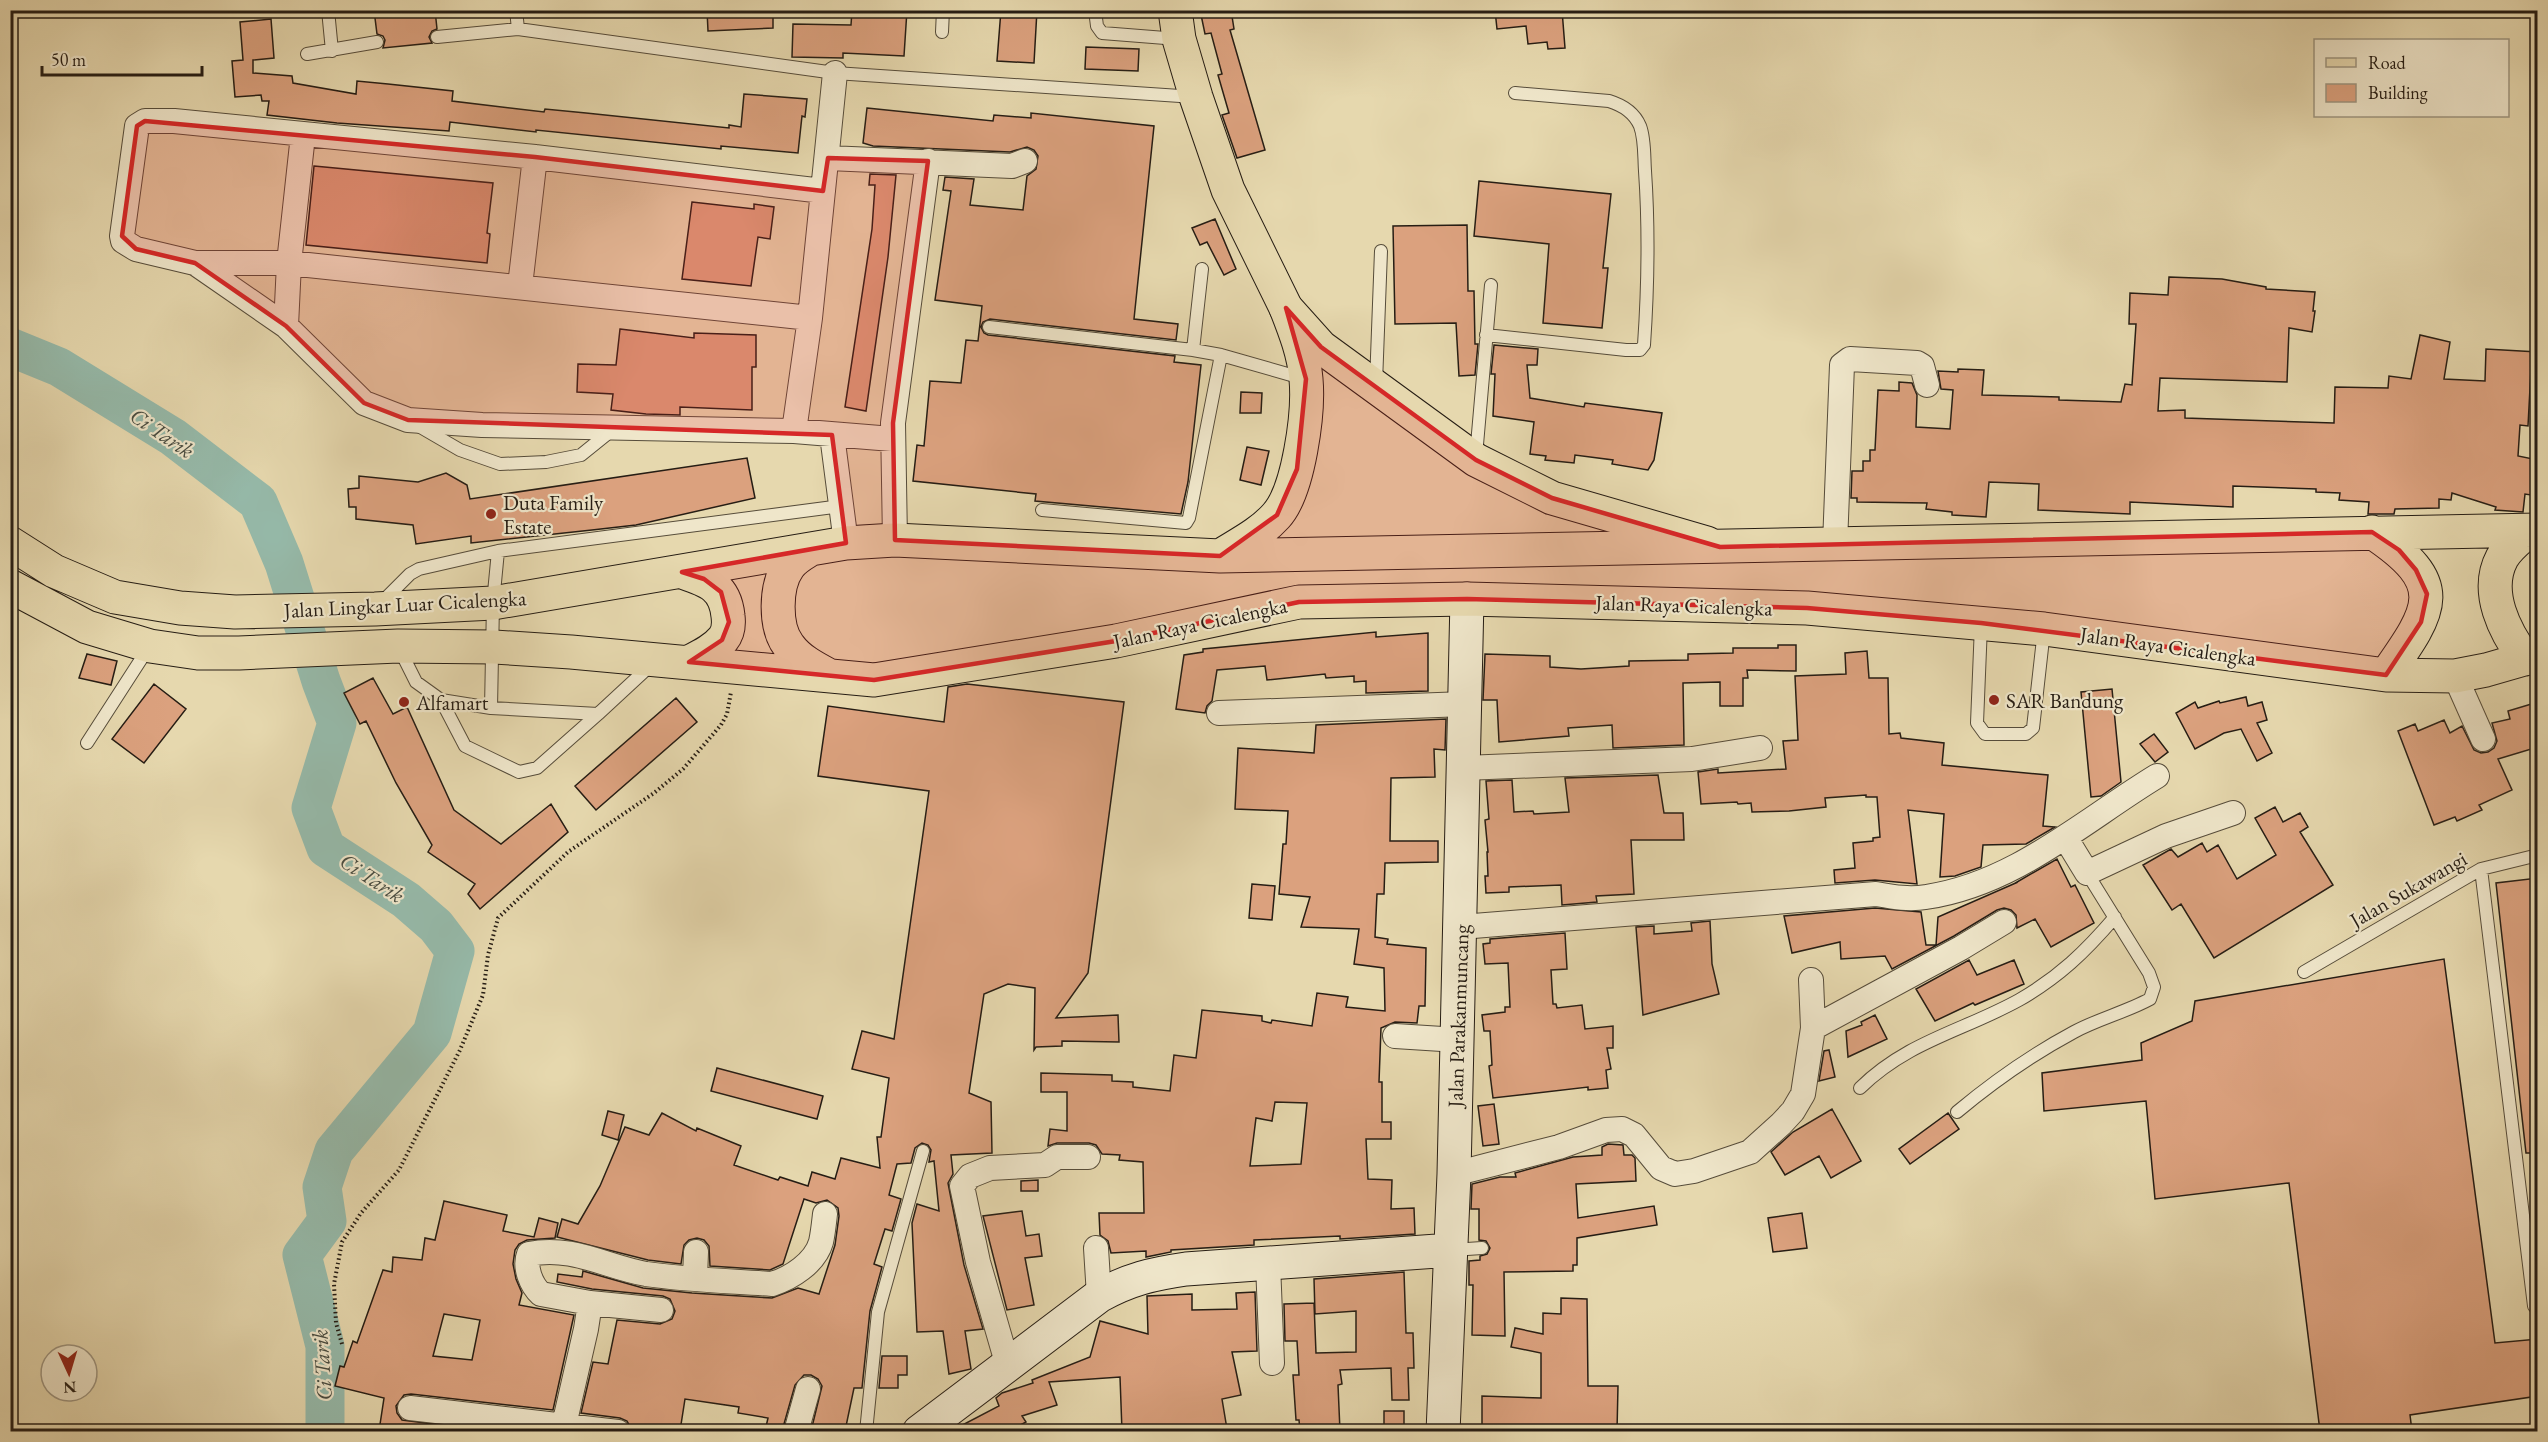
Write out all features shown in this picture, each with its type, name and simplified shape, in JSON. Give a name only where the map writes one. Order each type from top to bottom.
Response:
[{"type":"main road","points":[[1177,25],[1196,97],[1228,190],[1286,308],[1300,347],[1306,379],[1304,418],[1297,469],[1284,505],[1266,525],[1220,556]]},
{"type":"main road","points":[[1286,308],[1321,347],[1476,460],[1552,498],[1720,547]]},
{"type":"main road","points":[[846,543],[895,540],[1220,556],[2533,530]]},
{"type":"main road","points":[[2531,657],[2505,628],[2497,601],[2496,584],[2498,569],[2508,548],[2533,530]]},
{"type":"main road","points":[[2372,532],[2399,550],[2416,570],[2427,594],[2421,622],[2386,675]]},
{"type":"main road","name":"Jalan Lingkar Luar Cicalengka","points":[[10,543],[54,572],[115,597],[180,608],[235,612],[375,609],[493,603],[846,543]]},
{"type":"main road","points":[[812,549],[800,556],[785,574],[780,603],[780,622],[783,636],[790,647],[806,662],[831,677]]},
{"type":"main road","points":[[673,661],[714,648],[725,636],[729,622],[727,606],[721,592],[704,579],[682,572]]},
{"type":"main road","name":"Jalan Lingkar Luar Cicalengka","points":[[10,586],[87,627],[150,646],[198,652],[339,650],[398,646],[494,647],[673,661],[831,677]]},
{"type":"main road","name":"Jalan Raya Cicalengka","points":[[831,677],[874,680],[1116,641],[1299,602],[1467,599],[1807,608],[1981,622],[2386,675],[2455,676],[2531,657]]},
{"type":"main road","name":"Jalan Parakanmuncang","points":[[1443,1431],[1467,1249],[1454,1174],[1467,599]]},
{"type":"main road","points":[[919,1431],[1099,1296],[1127,1281],[1150,1274],[1186,1269],[1467,1249]]},
{"type":"street","points":[[794,432],[810,318],[835,73]]},
{"type":"street","points":[[810,318],[289,262],[195,263],[136,249],[123,241],[122,236],[137,126],[141,122],[174,121],[535,157],[823,191]]},
{"type":"street","points":[[286,326],[289,262],[303,135]]},
{"type":"street","points":[[520,286],[535,157]]},
{"type":"street","points":[[828,158],[928,160],[1012,166],[1025,161]]},
{"type":"street","points":[[895,540],[892,439],[928,160]]},
{"type":"street","points":[[195,263],[286,326],[364,403],[408,420],[482,425],[794,432],[892,439]]},
{"type":"street","points":[[1835,544],[1842,365],[1850,359],[1917,363],[1922,366],[1927,385]]},
{"type":"street","points":[[832,435],[846,543]]},
{"type":"street","points":[[2455,676],[2483,739]]},
{"type":"street","points":[[1219,713],[1465,704]]},
{"type":"street","points":[[1464,768],[1692,759],[1760,748]]},
{"type":"street","points":[[1461,927],[1876,894],[1903,898],[1926,898],[1988,879],[2037,856],[2157,776]]},
{"type":"street","points":[[2065,837],[2087,873],[2166,836],[2233,813]]},
{"type":"street","points":[[1813,1028],[2004,922]]},
{"type":"street","points":[[1454,1174],[1559,1148],[1606,1130],[1622,1129],[1634,1136],[1661,1168],[1675,1173],[1694,1172],[1750,1152],[1793,1111],[1803,1094],[1813,1028],[1811,980]]},
{"type":"street","points":[[1395,1036],[1458,1040]]},
{"type":"street","points":[[1008,1366],[978,1262],[962,1186],[970,1176],[990,1168],[1045,1165],[1057,1157],[1088,1157]]},
{"type":"street","points":[[661,1310],[590,1303],[541,1294],[530,1278],[526,1259],[529,1254],[539,1252],[587,1256],[646,1274],[772,1284],[783,1281],[799,1271],[820,1244],[825,1214]]},
{"type":"street","points":[[1096,1248],[1099,1296]]},
{"type":"street","points":[[695,1278],[696,1252]]},
{"type":"street","points":[[1268,1264],[1272,1363]]},
{"type":"street","points":[[564,1425],[590,1303]]},
{"type":"street","points":[[796,1431],[808,1389]]},
{"type":"street","points":[[410,1407],[618,1431]]},
{"type":"lane","points":[[328,10],[332,51]]},
{"type":"lane","points":[[516,10],[518,29]]},
{"type":"lane","points":[[942,32],[943,10]]},
{"type":"lane","points":[[1095,10],[1097,26],[1102,33],[1177,25]]},
{"type":"lane","points":[[437,37],[518,29],[835,73],[1196,97]]},
{"type":"lane","points":[[307,54],[377,42]]},
{"type":"lane","points":[[1486,335],[1626,351],[1640,350],[1644,345],[1648,219],[1641,128],[1637,119],[1620,104],[1609,101],[1515,93]]},
{"type":"lane","points":[[1376,388],[1381,251]]},
{"type":"lane","points":[[1193,350],[1202,269]]},
{"type":"lane","points":[[1476,460],[1491,285]]},
{"type":"lane","points":[[989,327],[1193,350],[1221,355],[1306,379]]},
{"type":"lane","points":[[1042,510],[1186,523],[1189,518],[1221,355]]},
{"type":"lane","points":[[408,420],[460,450],[500,464],[546,462],[581,455],[614,428]]},
{"type":"lane","points":[[375,609],[410,574],[419,569],[498,551],[841,506]]},
{"type":"lane","points":[[491,708],[494,647],[493,603],[498,551]]},
{"type":"lane","points":[[1981,622],[1977,723],[1985,734],[2026,734],[2033,728],[2044,629]]},
{"type":"lane","points":[[87,742],[150,646]]},
{"type":"lane","points":[[398,646],[416,682],[441,700],[491,708],[598,714]]},
{"type":"lane","points":[[441,700],[465,746],[519,772],[537,768],[598,714],[673,661]]},
{"type":"lane","name":"Jalan Sukawangi","points":[[2304,972],[2481,869],[2538,855]]},
{"type":"lane","points":[[2481,869],[2534,1306],[2538,1310]]},
{"type":"lane","points":[[1957,1112],[1992,1083],[2076,1031],[2150,999],[2154,987],[2149,973],[2087,873]]},
{"type":"lane","points":[[1860,1088],[1877,1072],[1912,1048],[2017,1001],[2060,975],[2087,950],[2115,917]]},
{"type":"lane","points":[[866,1431],[878,1312],[923,1151]]},
{"type":"path","points":[[342,1344],[336,1323],[334,1284],[342,1242],[361,1214],[399,1170],[460,1050],[483,995],[488,955],[498,918],[568,852],[654,793],[698,753],[727,714],[732,667]]},
{"type":"highlighted area","points":[[145,121],[535,157],[823,191],[828,158],[928,161],[893,423],[895,540],[1220,556],[1277,515],[1297,469],[1306,379],[1286,308],[1321,347],[1476,460],[1552,498],[1720,547],[2372,532],[2399,550],[2416,570],[2427,594],[2421,622],[2386,675],[1981,623],[1807,608],[1467,599],[1299,602],[1116,641],[874,680],[689,662],[722,640],[729,622],[721,592],[704,579],[682,572],[846,543],[832,435],[408,420],[364,403],[286,326],[195,263],[136,249],[122,236],[137,126]]},
{"type":"building","points":[[374,10],[435,10],[437,29],[432,31],[429,37],[432,43],[383,48],[385,40],[383,36],[377,34]]},
{"type":"building","points":[[707,10],[773,10],[773,28],[708,31]]},
{"type":"building","points":[[852,10],[907,10],[904,56],[843,53],[843,58],[792,57],[793,24],[851,25]]},
{"type":"building","points":[[1001,10],[1037,10],[1034,63],[997,61]]},
{"type":"building","points":[[1200,10],[1231,10],[1234,29],[1230,30],[1265,150],[1237,158],[1222,115],[1229,113],[1218,75],[1222,74],[1211,33],[1205,34]]},
{"type":"building","points":[[1495,10],[1562,10],[1565,48],[1548,49],[1547,42],[1528,44],[1526,26],[1497,29]]},
{"type":"building","points":[[271,19],[274,58],[253,60],[253,73],[292,76],[293,83],[356,94],[357,81],[453,91],[452,101],[544,112],[545,109],[729,128],[729,125],[741,127],[744,94],[807,99],[805,117],[802,116],[798,153],[721,146],[721,149],[450,122],[449,131],[337,123],[267,115],[269,101],[262,101],[261,95],[235,97],[232,61],[243,60],[240,22]]},
{"type":"building","points":[[1086,47],[1139,49],[1138,71],[1085,69]]},
{"type":"building","points":[[867,108],[993,121],[994,115],[1031,118],[1031,113],[1154,126],[1134,319],[1178,324],[1176,340],[990,319],[983,322],[981,327],[988,335],[1175,356],[1174,362],[1201,365],[1188,482],[1181,514],[1035,501],[1036,494],[913,481],[917,445],[924,446],[930,381],[961,383],[966,340],[978,341],[982,306],[935,300],[951,191],[943,190],[945,177],[974,179],[970,205],[1023,210],[1027,176],[1036,169],[1038,156],[1034,150],[1027,147],[1010,152],[873,146],[863,143]]},
{"type":"building","points":[[314,166],[493,183],[487,233],[490,234],[487,263],[306,245]]},
{"type":"building","points":[[870,174],[896,175],[888,257],[866,411],[845,407],[872,229],[875,185],[869,185]]},
{"type":"building","points":[[1479,181],[1611,194],[1603,268],[1608,268],[1602,328],[1543,323],[1549,244],[1474,236]]},
{"type":"building","points":[[692,202],[754,209],[754,204],[774,207],[770,239],[758,237],[751,286],[682,279]]},
{"type":"building","points":[[1215,219],[1236,269],[1224,275],[1207,242],[1200,245],[1192,228]]},
{"type":"building","points":[[1467,225],[1468,291],[1474,291],[1475,344],[1478,344],[1475,375],[1459,376],[1456,323],[1395,324],[1393,226]]},
{"type":"building","points":[[2169,277],[2222,279],[2266,287],[2266,289],[2315,292],[2312,332],[2289,328],[2287,382],[2160,378],[2158,411],[2185,410],[2185,418],[2334,423],[2335,387],[2388,388],[2389,376],[2411,379],[2420,335],[2450,342],[2444,379],[2485,381],[2486,349],[2538,352],[2538,370],[2531,369],[2528,426],[2520,425],[2518,456],[2538,460],[2538,496],[2525,494],[2523,512],[2495,510],[2496,507],[2452,493],[2451,500],[2439,499],[2439,508],[2395,509],[2394,514],[2368,514],[2369,502],[2339,500],[2340,493],[2316,492],[2316,489],[2233,486],[2233,507],[2130,502],[2130,514],[2038,510],[2039,484],[1989,482],[1986,517],[1952,515],[1952,512],[1926,509],[1927,503],[1857,502],[1857,498],[1851,498],[1852,471],[1863,471],[1863,461],[1870,461],[1870,450],[1875,450],[1878,390],[1899,391],[1899,382],[1912,383],[1917,395],[1916,427],[1950,429],[1953,390],[1941,389],[1938,371],[1984,370],[1982,395],[2059,397],[2059,400],[2121,402],[2125,384],[2132,385],[2136,324],[2129,324],[2130,293],[2168,295]]},
{"type":"building","points":[[620,329],[694,338],[694,333],[756,335],[756,367],[752,367],[752,410],[680,407],[680,415],[646,414],[611,410],[613,394],[577,392],[578,364],[616,365]]},
{"type":"building","points":[[1494,345],[1538,349],[1537,365],[1527,365],[1530,398],[1584,407],[1585,403],[1662,413],[1654,460],[1648,470],[1612,464],[1613,460],[1575,455],[1574,463],[1545,460],[1546,456],[1530,454],[1534,422],[1493,416],[1495,374],[1491,374]]},
{"type":"building","points":[[1241,392],[1262,393],[1261,413],[1240,413]]},
{"type":"building","points":[[1247,447],[1269,451],[1261,485],[1240,480]]},
{"type":"building","points":[[747,458],[755,498],[636,525],[471,543],[471,536],[416,544],[413,525],[356,519],[356,507],[349,507],[348,489],[359,488],[359,476],[418,482],[446,473],[467,485],[470,499]]},
{"type":"building","points":[[1376,632],[1376,637],[1428,633],[1428,691],[1366,693],[1366,681],[1354,682],[1354,676],[1326,678],[1325,674],[1267,680],[1265,666],[1217,670],[1212,701],[1205,713],[1176,709],[1184,655],[1203,652],[1203,649]]},
{"type":"building","points":[[1778,645],[1796,645],[1796,671],[1747,670],[1748,678],[1743,678],[1743,706],[1720,706],[1720,682],[1683,683],[1684,745],[1613,748],[1612,725],[1568,728],[1569,736],[1499,742],[1497,700],[1483,700],[1485,654],[1550,656],[1550,667],[1581,669],[1629,666],[1629,661],[1688,660],[1688,654],[1733,653],[1733,648],[1778,648]]},
{"type":"building","points":[[1867,651],[1869,678],[1888,678],[1889,734],[1900,733],[1901,738],[1944,743],[1942,765],[2048,775],[2043,826],[2055,827],[2026,844],[1983,845],[1981,867],[1955,876],[1940,877],[1944,814],[1908,810],[1917,884],[1875,880],[1835,883],[1834,870],[1855,868],[1853,843],[1873,841],[1873,838],[1880,837],[1877,797],[1866,797],[1866,795],[1825,798],[1826,807],[1789,811],[1752,812],[1751,803],[1701,804],[1698,772],[1718,769],[1718,773],[1786,769],[1783,741],[1798,740],[1795,676],[1846,674],[1845,653]]},
{"type":"building","points":[[87,654],[117,661],[111,685],[79,678]]},
{"type":"building","points":[[373,678],[393,714],[407,707],[454,810],[501,844],[551,804],[568,832],[480,909],[468,894],[475,884],[428,852],[432,845],[396,783],[366,721],[360,724],[344,693]]},
{"type":"building","points":[[154,684],[186,709],[144,763],[112,739]]},
{"type":"building","points":[[967,684],[1124,702],[1088,973],[1056,1018],[1118,1015],[1119,1042],[1062,1041],[1062,1046],[1036,1047],[1034,1050],[1035,988],[1008,984],[984,994],[969,1093],[991,1102],[992,1153],[951,1155],[953,1174],[948,1183],[964,1265],[983,1329],[965,1331],[971,1369],[949,1374],[943,1331],[917,1332],[912,1223],[917,1204],[939,1211],[934,1161],[929,1162],[931,1150],[928,1145],[922,1143],[915,1148],[911,1163],[897,1164],[889,1195],[901,1199],[892,1231],[885,1229],[874,1264],[882,1267],[870,1311],[862,1388],[854,1388],[845,1431],[811,1431],[822,1386],[818,1379],[811,1375],[804,1375],[795,1385],[782,1431],[765,1431],[768,1418],[738,1413],[739,1407],[685,1399],[680,1431],[632,1430],[627,1421],[620,1418],[581,1413],[593,1362],[608,1364],[617,1320],[660,1324],[672,1319],[675,1311],[670,1299],[663,1296],[592,1289],[557,1282],[558,1274],[582,1277],[583,1271],[643,1288],[692,1293],[772,1298],[798,1288],[819,1294],[835,1245],[839,1216],[838,1208],[827,1200],[816,1203],[804,1199],[783,1264],[770,1270],[710,1266],[709,1246],[704,1240],[697,1238],[689,1240],[684,1245],[681,1264],[648,1260],[557,1237],[562,1219],[578,1224],[600,1186],[625,1127],[649,1135],[662,1113],[696,1131],[697,1128],[741,1146],[734,1165],[778,1180],[780,1177],[808,1186],[812,1172],[835,1179],[841,1158],[880,1168],[877,1137],[881,1137],[889,1078],[852,1069],[862,1031],[894,1039],[929,791],[818,776],[828,706],[944,722],[948,687]]},
{"type":"building","points":[[2112,689],[2121,782],[2101,796],[2091,797],[2081,692]]},
{"type":"building","points":[[2246,697],[2248,706],[2262,702],[2267,720],[2257,723],[2272,753],[2257,761],[2241,729],[2224,733],[2195,749],[2176,713],[2195,702],[2198,708],[2219,701],[2220,703]]},
{"type":"building","points":[[676,698],[697,722],[596,810],[575,786]]},
{"type":"building","points":[[2538,702],[2538,747],[2498,759],[2512,790],[2479,805],[2482,810],[2457,821],[2455,817],[2434,825],[2398,731],[2415,724],[2418,731],[2444,720],[2450,733],[2462,726],[2474,750],[2481,753],[2488,752],[2494,748],[2497,741],[2492,723],[2510,719],[2508,711]]},
{"type":"building","points":[[1446,719],[1445,750],[1434,749],[1435,777],[1391,778],[1390,841],[1438,841],[1438,862],[1385,863],[1384,894],[1377,894],[1375,937],[1388,939],[1387,944],[1426,948],[1425,1006],[1419,1006],[1417,1023],[1395,1022],[1381,1028],[1379,1082],[1382,1082],[1382,1122],[1391,1122],[1391,1139],[1366,1139],[1368,1179],[1392,1180],[1391,1209],[1414,1208],[1415,1234],[1340,1239],[1340,1236],[1254,1240],[1254,1245],[1171,1250],[1171,1252],[1146,1257],[1146,1251],[1111,1253],[1108,1241],[1100,1235],[1099,1213],[1144,1213],[1143,1162],[1119,1160],[1120,1155],[1102,1154],[1096,1145],[1089,1143],[1057,1143],[1048,1146],[1050,1129],[1067,1131],[1067,1092],[1041,1092],[1041,1073],[1112,1075],[1112,1081],[1133,1082],[1133,1087],[1170,1091],[1174,1055],[1196,1058],[1202,1010],[1262,1016],[1262,1021],[1271,1023],[1272,1020],[1312,1026],[1317,993],[1348,997],[1346,1007],[1385,1011],[1384,968],[1354,964],[1359,929],[1301,927],[1310,897],[1279,894],[1288,811],[1235,809],[1238,748],[1314,753],[1316,725]],"holes":[[[1275,1102],[1307,1103],[1301,1164],[1250,1166],[1256,1118],[1272,1121]]]},
{"type":"building","points":[[2154,734],[2168,752],[2155,762],[2140,744]]},
{"type":"building","points":[[1658,775],[1664,813],[1683,813],[1684,840],[1631,840],[1634,894],[1596,896],[1597,902],[1562,905],[1561,885],[1509,887],[1509,892],[1486,893],[1485,876],[1488,876],[1488,852],[1485,820],[1489,819],[1486,781],[1512,780],[1514,812],[1533,811],[1534,814],[1569,812],[1565,778]]},
{"type":"building","points":[[2275,807],[2283,822],[2300,813],[2308,827],[2300,832],[2333,885],[2214,958],[2181,904],[2172,910],[2143,865],[2171,849],[2178,857],[2202,843],[2207,852],[2218,845],[2237,879],[2276,855],[2255,818]]},
{"type":"building","points":[[2057,859],[2071,887],[2075,885],[2094,923],[2051,947],[2035,919],[2017,928],[2016,915],[2004,908],[1892,969],[1885,956],[1841,959],[1840,942],[1792,953],[1784,916],[1875,908],[1921,912],[1926,945],[1936,945],[1938,917],[2018,882]]},
{"type":"building","points":[[2538,878],[2538,1153],[2526,1153],[2496,883]]},
{"type":"building","points":[[1252,884],[1275,886],[1272,920],[1249,918]]},
{"type":"building","points":[[1710,921],[1712,964],[1719,994],[1643,1015],[1636,927],[1654,926],[1654,934],[1692,931],[1691,923]]},
{"type":"building","points":[[1565,933],[1567,969],[1551,970],[1553,1004],[1556,1004],[1557,1008],[1582,1005],[1585,1029],[1613,1026],[1613,1048],[1607,1048],[1611,1069],[1606,1070],[1608,1088],[1588,1090],[1588,1087],[1493,1098],[1489,1066],[1492,1065],[1490,1031],[1484,1031],[1482,1015],[1505,1012],[1505,1007],[1510,1007],[1508,963],[1485,964],[1483,944],[1490,943],[1490,939]]},
{"type":"building","points":[[2444,959],[2495,1343],[2538,1339],[2538,1396],[2410,1415],[2412,1431],[2320,1431],[2289,1183],[2155,1199],[2146,1101],[2044,1111],[2042,1073],[2142,1060],[2141,1043],[2192,1021],[2195,1001]]},
{"type":"building","points":[[1969,960],[1977,975],[2014,960],[2024,984],[1975,1005],[1973,1003],[1935,1021],[1916,989]]},
{"type":"building","points":[[1875,1015],[1887,1039],[1848,1057],[1846,1031],[1862,1025],[1861,1022]]},
{"type":"building","points":[[1829,1050],[1835,1077],[1819,1081],[1824,1051]]},
{"type":"building","points":[[717,1068],[823,1096],[817,1119],[711,1091]]},
{"type":"building","points":[[1494,1104],[1499,1144],[1483,1146],[1478,1106]]},
{"type":"building","points":[[1832,1109],[1861,1161],[1831,1178],[1819,1156],[1785,1175],[1771,1152],[1793,1132]]},
{"type":"building","points":[[608,1111],[624,1115],[618,1140],[602,1135]]},
{"type":"building","points":[[1948,1113],[1959,1129],[1910,1164],[1899,1149]]},
{"type":"building","points":[[1608,1144],[1623,1145],[1624,1155],[1632,1155],[1635,1158],[1636,1181],[1576,1184],[1578,1218],[1654,1206],[1657,1225],[1577,1238],[1577,1265],[1573,1265],[1573,1271],[1504,1272],[1505,1336],[1472,1335],[1473,1285],[1469,1285],[1469,1261],[1480,1260],[1480,1256],[1487,1254],[1490,1248],[1486,1241],[1479,1240],[1479,1209],[1471,1209],[1472,1184],[1500,1177],[1516,1177],[1515,1173],[1573,1157],[1602,1155],[1602,1147]]},
{"type":"building","points":[[1038,1180],[1038,1191],[1021,1191],[1021,1181]]},
{"type":"building","points":[[444,1201],[507,1215],[503,1231],[534,1237],[539,1218],[558,1223],[555,1238],[527,1240],[519,1244],[515,1250],[513,1264],[522,1293],[519,1305],[574,1315],[553,1410],[411,1394],[404,1395],[396,1406],[397,1413],[402,1420],[489,1431],[379,1431],[384,1398],[335,1386],[340,1366],[344,1367],[353,1341],[357,1343],[383,1270],[392,1272],[393,1257],[422,1260],[425,1238],[435,1240]],"holes":[[[444,1314],[480,1320],[472,1360],[433,1356]]]},
{"type":"building","points":[[1022,1211],[1026,1236],[1039,1234],[1042,1256],[1025,1258],[1034,1305],[1007,1310],[983,1216]]},
{"type":"building","points":[[1802,1213],[1807,1248],[1773,1252],[1768,1218]]},
{"type":"building","points":[[1404,1272],[1406,1333],[1413,1333],[1414,1368],[1408,1368],[1409,1400],[1392,1400],[1391,1368],[1340,1370],[1342,1384],[1338,1385],[1340,1431],[1300,1431],[1299,1420],[1296,1420],[1293,1375],[1299,1375],[1297,1341],[1285,1341],[1284,1304],[1314,1303],[1316,1353],[1356,1352],[1356,1311],[1315,1314],[1314,1279]]},
{"type":"building","points":[[1255,1292],[1257,1351],[1232,1352],[1241,1395],[1222,1399],[1227,1429],[1122,1431],[1120,1377],[1049,1382],[1057,1405],[1022,1416],[1026,1422],[1009,1431],[951,1431],[999,1406],[996,1398],[1002,1393],[1033,1383],[1032,1380],[1090,1357],[1100,1321],[1148,1334],[1147,1296],[1192,1294],[1192,1310],[1237,1309],[1236,1293]]},
{"type":"building","points":[[1561,1298],[1587,1299],[1588,1386],[1618,1386],[1617,1431],[1482,1431],[1482,1396],[1541,1398],[1541,1353],[1511,1347],[1515,1328],[1543,1334],[1543,1313],[1561,1314]]},
{"type":"building","points":[[882,1356],[907,1356],[907,1375],[898,1375],[898,1388],[879,1388]]},
{"type":"building","points":[[1384,1411],[1404,1411],[1404,1431],[1384,1431]]},
{"type":"waterway","name":"Ci Tarik","points":[[10,347],[59,367],[173,437],[258,502],[284,563],[321,681],[337,723],[311,808],[326,848],[406,900],[436,926],[455,951],[432,1033],[334,1151],[322,1187],[327,1221],[302,1255],[325,1346],[325,1432]]},
{"type":"place","name":"Duta Family Estate","points":[[491,514]]},
{"type":"place","name":"SAR Bandung","points":[[1994,700]]},
{"type":"place","name":"Alfamart","points":[[404,702]]}]
